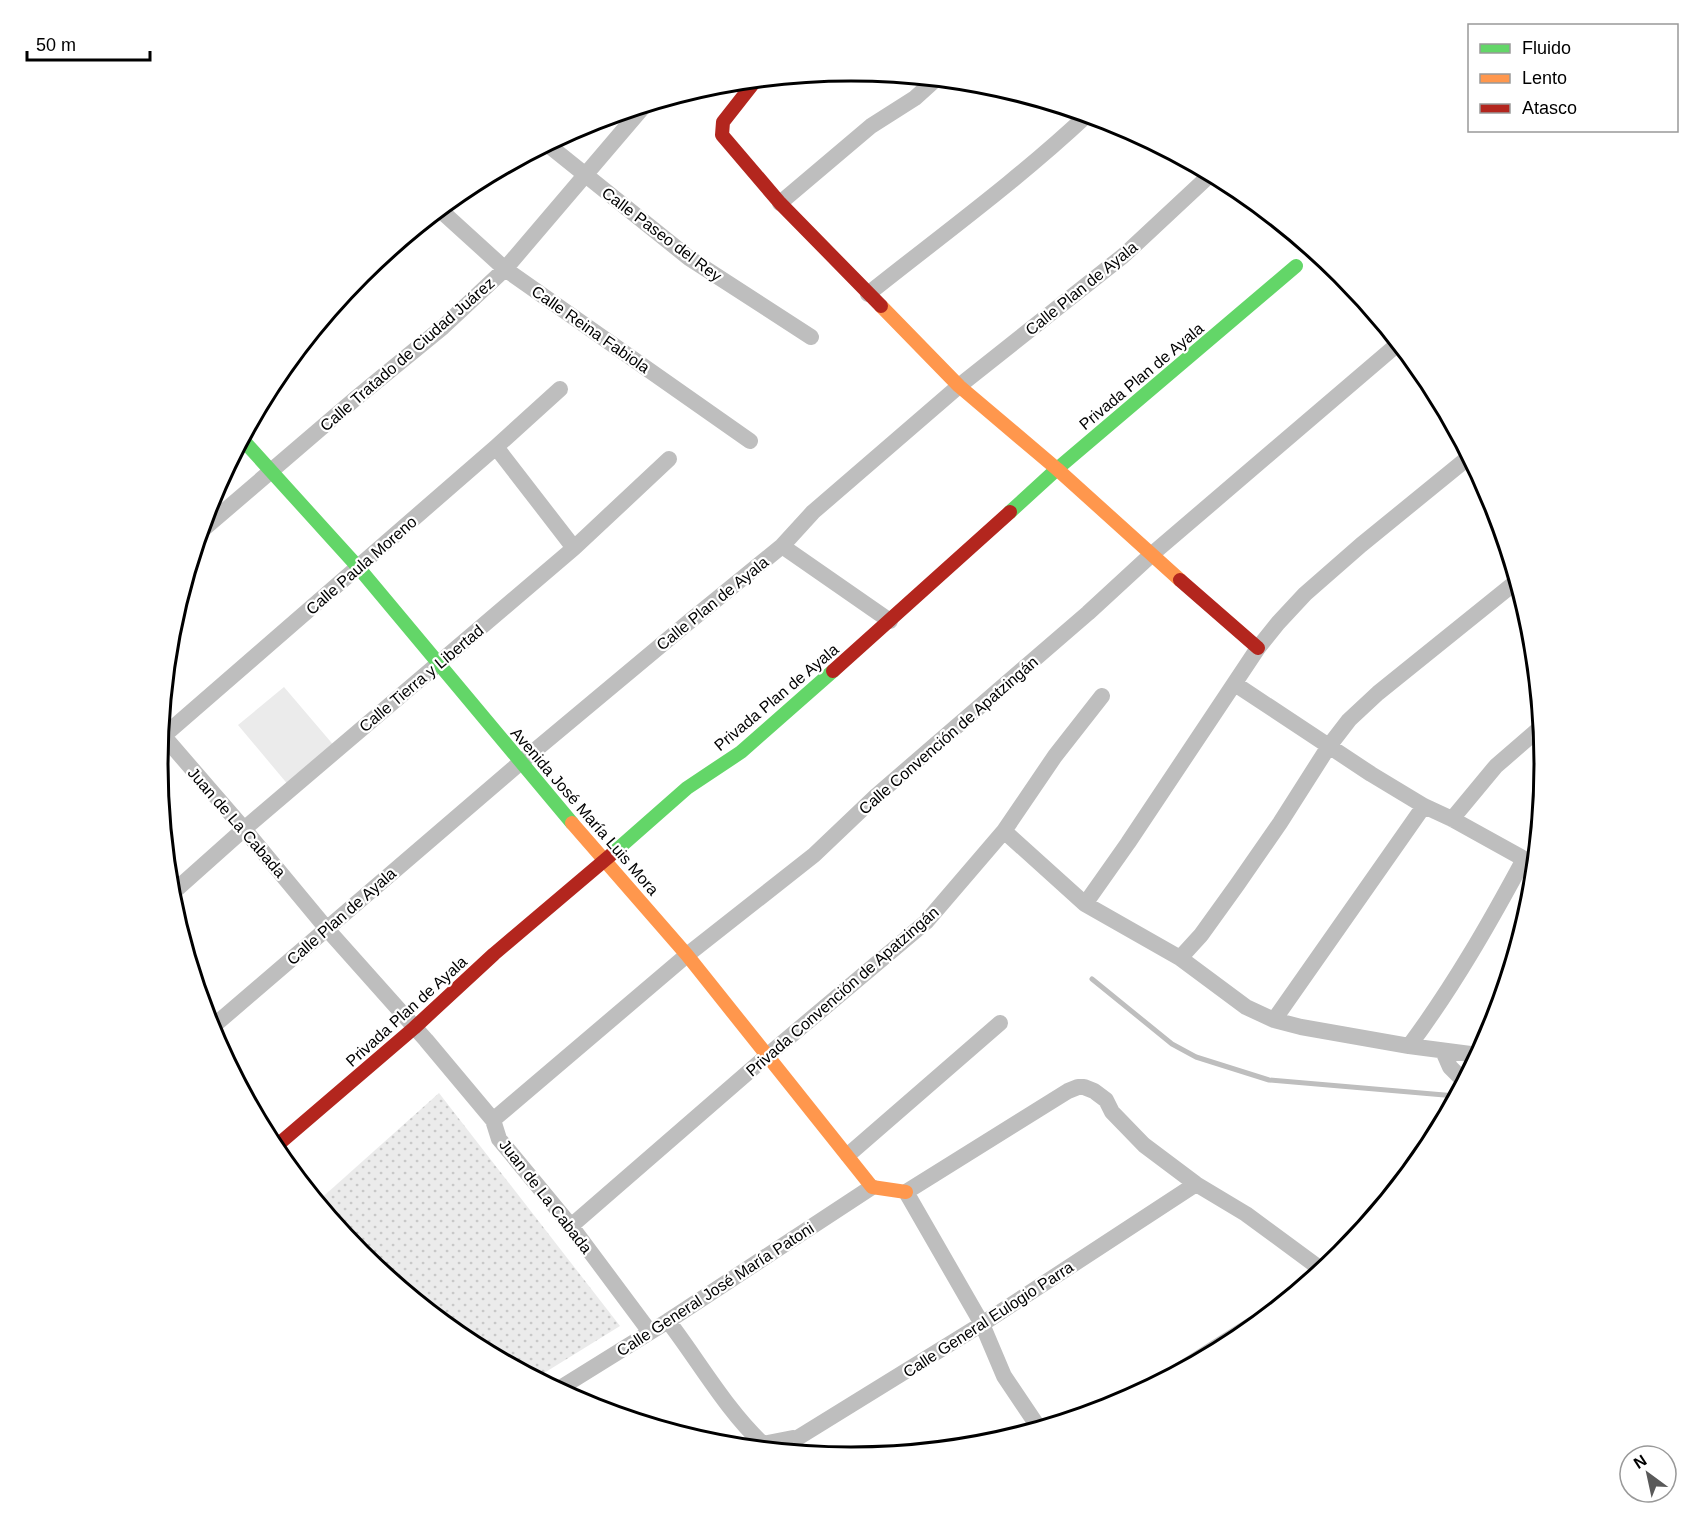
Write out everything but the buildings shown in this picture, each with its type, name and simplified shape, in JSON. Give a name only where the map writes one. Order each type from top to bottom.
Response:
[{"type":"street","points":[[780,203],[871,126],[915,98],[929,86]]},
{"type":"street","points":[[749,89],[723,122],[722,135],[780,203],[959,386],[1057,469],[1258,648]]},
{"type":"street","name":"Calle Tratado de Ciudad Juárez","points":[[213,521],[443,327],[505,269],[636,116]]},
{"type":"street","points":[[868,294],[1000,191],[1080,121]]},
{"type":"street","name":"Calle Paseo del Rey","points":[[553,149],[688,258],[811,337]]},
{"type":"street","name":"Calle Plan de Ayala","points":[[219,1022],[521,762],[782,546],[813,512],[959,386],[1124,256],[1204,180]]},
{"type":"street","name":"Calle Reina Fabiola","points":[[445,215],[505,269],[750,441]]},
{"type":"street","name":"Privada Plan de Ayala","points":[[282,1141],[687,788],[741,752],[890,621],[1057,469],[1296,266]]},
{"type":"street","name":"Calle Convención de Apatzingán","points":[[493,1120],[687,954],[814,855],[876,796],[1088,613],[1151,555],[1393,349]]},
{"type":"street","name":"Calle Paula Moreno","points":[[169,729],[560,389]]},
{"type":"street","name":"Avenida José María Luis Mora","points":[[247,445],[358,567],[604,861],[687,954],[872,1187]]},
{"type":"street","points":[[496,447],[574,548]]},
{"type":"street","name":"Calle Tierra y Libertad","points":[[179,887],[437,663],[574,548],[669,459]]},
{"type":"street","points":[[1085,904],[1258,648],[1278,623],[1305,594],[1361,545],[1464,461]]},
{"type":"street","points":[[782,546],[890,621]]},
{"type":"street","points":[[1180,958],[1201,935],[1238,885],[1329,746],[1349,720],[1511,586]]},
{"type":"street","points":[[1235,684],[1424,806],[1527,861]]},
{"type":"street","name":"Privada Convención de Apatzingán","points":[[571,1226],[926,922],[1004,831],[1054,756],[1102,696]]},
{"type":"street","points":[[1452,819],[1496,766],[1533,734]]},
{"type":"street","name":"Juan de La Cabada","points":[[168,744],[244,829],[327,929],[426,1040],[493,1120],[499,1139],[571,1226],[650,1332]]},
{"type":"street","points":[[1274,1020],[1424,806]]},
{"type":"street","points":[[1004,831],[1085,904],[1180,958],[1246,1007],[1274,1020],[1301,1027],[1443,1052],[1469,1054]]},
{"type":"street","points":[[1409,1046],[1437,1009],[1492,917],[1526,867]]},
{"type":"street","points":[[848,1155],[1000,1023]]},
{"type":"street","points":[[1443,1052],[1450,1067],[1459,1076]]},
{"type":"street","points":[[872,1187],[906,1192],[1068,1091],[1084,1086],[1106,1100],[1112,1112],[1144,1145],[1196,1184],[1246,1214],[1315,1265]]},
{"type":"street","name":"Calle General Eulogio Parra","points":[[788,1444],[982,1324],[1196,1184]]},
{"type":"street","name":"Calle General José María Patoni","points":[[566,1384],[668,1321],[872,1187]]},
{"type":"street","points":[[906,1192],[982,1324],[1004,1376],[1035,1422]]},
{"type":"street","points":[[668,1321],[729,1405],[759,1441]]},
{"type":"street","points":[[771,1442],[802,1436]]},
{"type":"shaded area","points":[[284,687],[336,748],[290,787],[238,725]]},
{"type":"shaded area","points":[[439,1093],[620,1326],[543,1374],[472,1332],[435,1306],[368,1247],[323,1197]]},
{"type":"waterway","points":[[1092,979],[1172,1044],[1196,1057],[1269,1080],[1448,1095]]},
{"type":"traffic: fast","points":[[1010,512],[1057,469],[1296,266]]},
{"type":"traffic: fast","points":[[247,445],[358,567],[572,823]]},
{"type":"traffic: fast","points":[[612,854],[687,788],[741,752],[833,671]]},
{"type":"traffic: slow","points":[[881,306],[959,386],[1057,469],[1180,580]]},
{"type":"traffic: slow","points":[[572,823],[687,955],[872,1187],[906,1192]]},
{"type":"traffic: jam","points":[[749,89],[723,122],[722,135],[780,203],[881,306]]},
{"type":"traffic: jam","points":[[833,671],[1010,512]]},
{"type":"traffic: jam","points":[[1180,580],[1258,648]]},
{"type":"traffic: jam","points":[[282,1141],[414,1028],[494,954],[612,854]]}]
